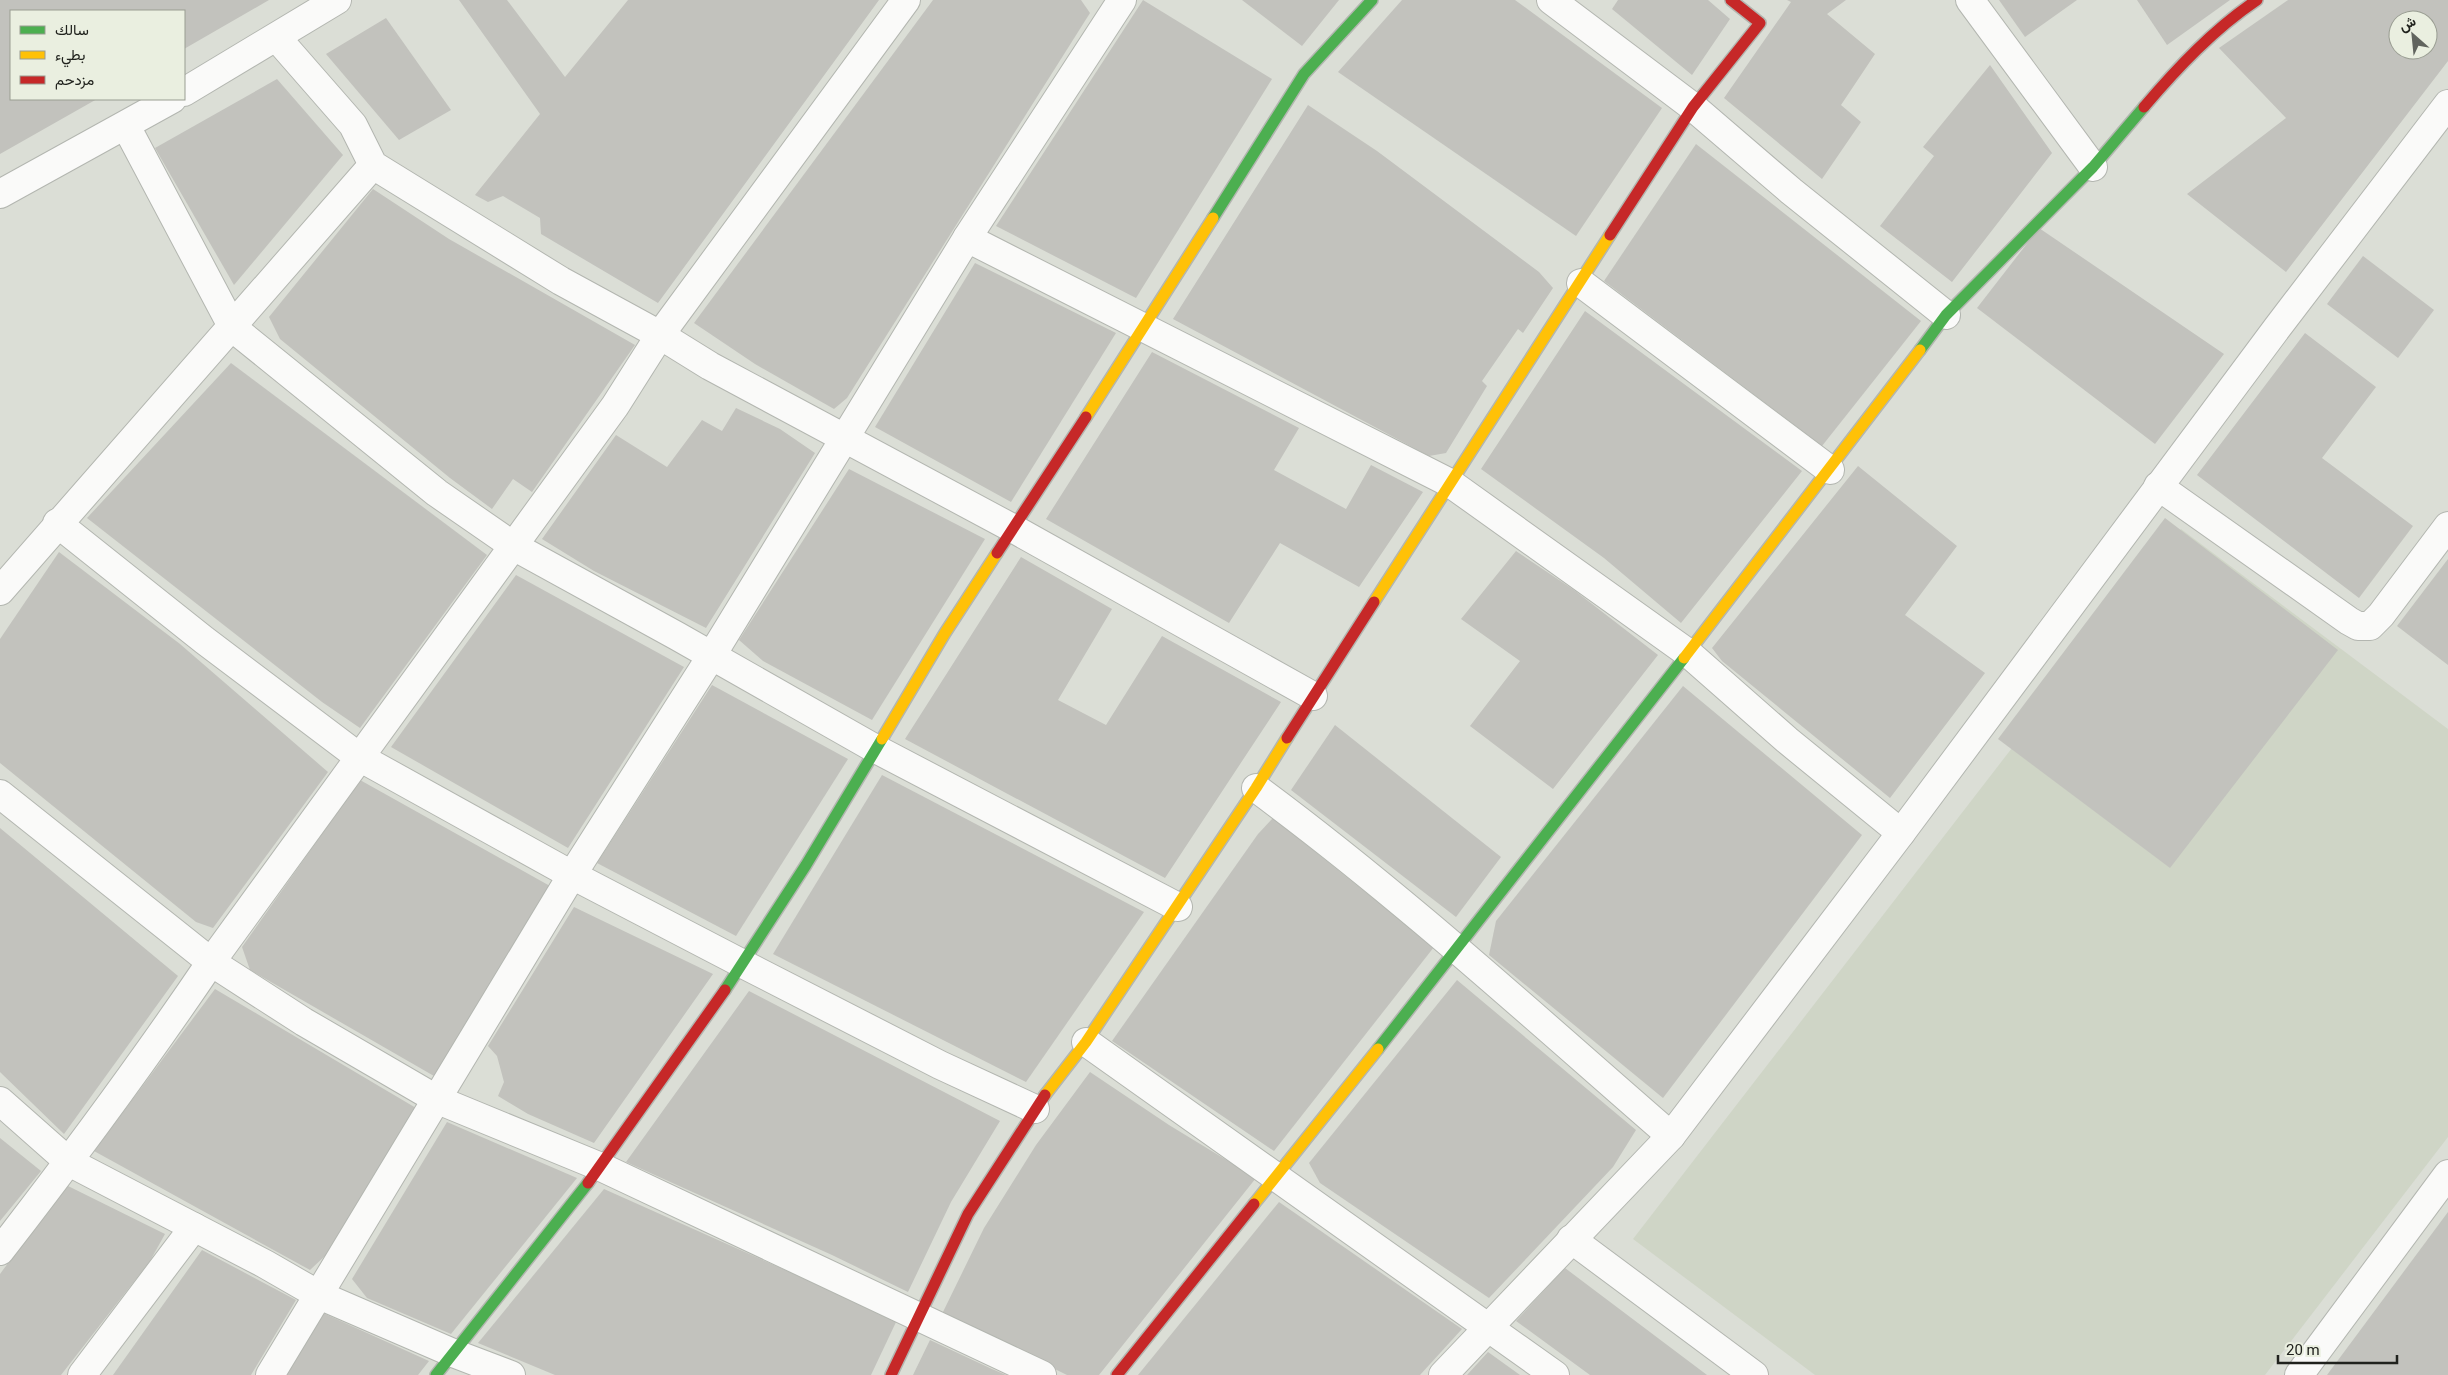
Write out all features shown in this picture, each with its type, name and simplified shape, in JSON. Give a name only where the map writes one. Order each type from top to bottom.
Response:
[{"type":"street","points":[[185,91],[277,38],[337,0]]},
{"type":"street","points":[[0,1251],[69,1162],[160,1037],[210,962],[615,406],[660,335],[906,0]]},
{"type":"street","points":[[270,1375],[438,1100],[572,875],[712,655],[968,238],[1122,0]]},
{"type":"street","points":[[436,1375],[601,1167],[742,964],[806,865],[874,748],[946,633],[1145,327],[1304,74],[1372,0]]},
{"type":"street","points":[[1550,0],[1693,107],[1791,191],[1946,314]]},
{"type":"street","points":[[891,1375],[968,1214],[1035,1109],[1086,1042],[1178,907],[1256,788],[1312,696],[1581,283],[1693,107],[1760,23],[1730,0]]},
{"type":"street","points":[[1970,0],[2093,167]]},
{"type":"street","points":[[1117,1375],[1457,951],[1830,470],[1946,314],[2093,167],[2176,69],[2235,15],[2257,0]]},
{"type":"street","points":[[277,38],[353,125],[373,165],[553,276],[660,335],[710,366],[1014,529],[1312,696]]},
{"type":"street","points":[[0,194],[170,100]]},
{"type":"street","points":[[1443,1375],[1671,1136],[1901,833],[2158,486],[2448,104]]},
{"type":"street","points":[[126,126],[233,328],[437,493],[514,547],[712,655],[874,748],[1178,907]]},
{"type":"street","points":[[0,590],[57,523],[233,328],[373,165]]},
{"type":"street","points":[[968,238],[1450,483],[1688,654],[1787,740],[1901,833]]},
{"type":"street","points":[[1581,283],[1830,470]]},
{"type":"street","points":[[2158,486],[2358,626],[2370,626],[2376,620],[2448,526]]},
{"type":"street","points":[[57,523],[204,640],[359,757],[572,875],[742,964],[940,1065],[1035,1109]]},
{"type":"street","points":[[1256,788],[1292,815],[1457,951],[1671,1136]]},
{"type":"street","points":[[0,794],[210,962],[304,1022],[438,1100],[601,1167],[1042,1375]]},
{"type":"street","points":[[1086,1042],[1555,1375]]},
{"type":"street","points":[[0,1101],[69,1162],[319,1295],[453,1353],[511,1375]]},
{"type":"street","points":[[2299,1375],[2448,1174]]},
{"type":"street","points":[[82,1375],[194,1227]]},
{"type":"street","points":[[1572,1240],[1754,1375]]},
{"type":"shaded area","points":[[2181,529],[2448,729],[2448,1137],[2265,1375],[1815,1375],[1633,1239]]},
{"type":"building","points":[[0,0],[269,0],[185,48],[185,10],[10,10],[10,100],[95,100],[0,154]]},
{"type":"building","points":[[459,0],[507,0],[565,77],[628,0],[879,0],[658,303],[541,234],[540,218],[503,196],[488,202],[475,195],[540,114]]},
{"type":"building","points":[[933,0],[1081,0],[1090,13],[847,398],[834,409],[755,364],[694,323]]},
{"type":"building","points":[[1143,0],[1272,79],[1136,298],[996,226]]},
{"type":"building","points":[[1242,0],[1339,0],[1302,46]]},
{"type":"building","points":[[1402,0],[1515,0],[1662,108],[1576,236],[1338,72]]},
{"type":"building","points":[[1618,0],[1708,0],[1730,19],[1692,75],[1612,9]]},
{"type":"building","points":[[1787,0],[1846,0],[1827,14],[1875,54],[1841,105],[1861,122],[1822,179],[1724,98],[1791,2]]},
{"type":"building","points":[[1999,0],[2077,0],[2025,37]]},
{"type":"building","points":[[2137,0],[2230,0],[2167,45]]},
{"type":"building","points":[[2288,0],[2448,0],[2448,61],[2286,272],[2187,194],[2286,118],[2219,48]]},
{"type":"building","points":[[386,18],[451,110],[399,140],[326,54]]},
{"type":"building","points":[[1990,65],[2052,153],[1952,282],[1880,226],[1934,156],[1923,147]]},
{"type":"building","points":[[277,79],[343,155],[234,285],[155,148]]},
{"type":"building","points":[[1308,105],[1377,151],[1539,272],[1553,288],[1523,333],[1518,329],[1482,381],[1487,386],[1446,453],[1429,456],[1173,319]]},
{"type":"building","points":[[1696,144],[1921,321],[1822,446],[1604,281]]},
{"type":"building","points":[[373,189],[449,239],[635,345],[532,492],[513,479],[492,509],[450,478],[280,339],[269,317]]},
{"type":"building","points":[[2039,228],[2224,354],[2155,444],[1977,308]]},
{"type":"building","points":[[2363,256],[2434,310],[2398,358],[2327,304]]},
{"type":"building","points":[[975,263],[1116,333],[1011,502],[875,427]]},
{"type":"building","points":[[1585,311],[1802,471],[1681,623],[1604,558],[1481,469]]},
{"type":"building","points":[[2305,333],[2376,387],[2322,458],[2413,526],[2359,598],[2197,475]]},
{"type":"building","points":[[1152,352],[1299,428],[1274,470],[1346,509],[1371,465],[1423,492],[1359,587],[1280,543],[1229,623],[1046,519]]},
{"type":"building","points":[[231,363],[487,555],[360,728],[322,702],[87,518]]},
{"type":"building","points":[[736,408],[780,429],[815,453],[706,628],[594,571],[542,539],[616,435],[667,467],[702,420],[722,431]]},
{"type":"building","points":[[1858,466],[1957,546],[1905,615],[1985,673],[1890,798],[1722,661],[1712,648]]},
{"type":"building","points":[[849,469],[985,539],[872,720],[763,661],[739,640]]},
{"type":"building","points":[[2165,518],[2338,650],[2170,868],[1998,739]]},
{"type":"building","points":[[1516,551],[1574,590],[1658,655],[1553,789],[1470,726],[1520,661],[1461,619]]},
{"type":"building","points":[[59,552],[180,644],[328,772],[213,928],[196,922],[0,763],[0,639]]},
{"type":"building","points":[[1021,557],[1112,609],[1058,700],[1106,725],[1162,636],[1281,702],[1165,878],[905,739]]},
{"type":"building","points":[[2448,559],[2448,665],[2397,626]]},
{"type":"building","points":[[516,575],[684,667],[568,848],[391,747]]},
{"type":"building","points":[[712,685],[848,759],[736,936],[597,863]]},
{"type":"building","points":[[1683,686],[1862,835],[1663,1098],[1489,955],[1496,921]]},
{"type":"building","points":[[1335,725],[1501,857],[1456,917],[1291,790]]},
{"type":"building","points":[[882,775],[1144,912],[1026,1082],[773,954]]},
{"type":"building","points":[[360,780],[550,886],[434,1076],[250,970],[242,947]]},
{"type":"building","points":[[1273,818],[1434,947],[1274,1151],[1112,1041],[1258,834]]},
{"type":"building","points":[[0,828],[178,976],[64,1134],[0,1072]]},
{"type":"building","points":[[574,907],[713,974],[594,1143],[528,1114],[498,1096],[504,1082],[497,1056],[488,1046]]},
{"type":"building","points":[[1457,980],[1636,1130],[1613,1167],[1489,1298],[1320,1183],[1309,1163]]},
{"type":"building","points":[[215,989],[416,1108],[326,1255],[310,1270],[94,1151]]},
{"type":"building","points":[[749,991],[1000,1121],[951,1202],[908,1292],[832,1255],[626,1162]]},
{"type":"building","points":[[1090,1072],[1169,1125],[1256,1178],[1099,1375],[1067,1375],[942,1314],[984,1228],[1036,1145]]},
{"type":"building","points":[[447,1122],[577,1178],[451,1334],[367,1298],[352,1279]]},
{"type":"building","points":[[0,1138],[41,1171],[0,1221]]},
{"type":"building","points":[[66,1185],[165,1234],[150,1261],[61,1375],[0,1375],[0,1274]]},
{"type":"building","points":[[604,1189],[897,1320],[871,1375],[555,1375],[478,1343]]},
{"type":"building","points":[[1279,1202],[1462,1329],[1420,1375],[1138,1375]]},
{"type":"building","points":[[2448,1212],[2448,1375],[2327,1375]]},
{"type":"building","points":[[202,1250],[296,1300],[251,1375],[113,1375]]},
{"type":"building","points":[[1565,1268],[1707,1375],[1590,1375],[1516,1321]]},
{"type":"building","points":[[323,1313],[429,1361],[418,1375],[285,1375]]},
{"type":"building","points":[[930,1340],[992,1369],[1006,1375],[913,1375]]},
{"type":"building","points":[[1488,1352],[1520,1375],[1467,1375]]},
{"type":"traffic: fast","points":[[1213,218],[1304,74],[1372,0]]},
{"type":"traffic: fast","points":[[1920,350],[1946,315],[2093,167],[2144,107]]},
{"type":"traffic: fast","points":[[1378,1049],[1684,658]]},
{"type":"traffic: fast","points":[[725,990],[806,865],[882,739]]},
{"type":"traffic: fast","points":[[436,1375],[588,1183]]},
{"type":"traffic: slow","points":[[1086,417],[1213,218]]},
{"type":"traffic: slow","points":[[1374,602],[1610,235]]},
{"type":"traffic: slow","points":[[1684,658],[1920,350]]},
{"type":"traffic: slow","points":[[882,739],[945,633],[997,553]]},
{"type":"traffic: slow","points":[[1045,1095],[1086,1042],[1256,788],[1287,738]]},
{"type":"traffic: slow","points":[[1254,1204],[1378,1049]]},
{"type":"traffic: jam","points":[[1610,235],[1693,107],[1760,23],[1731,0]]},
{"type":"traffic: jam","points":[[2144,107],[2197,49],[2226,23],[2257,0]]},
{"type":"traffic: jam","points":[[997,553],[1086,417]]},
{"type":"traffic: jam","points":[[1287,738],[1374,602]]},
{"type":"traffic: jam","points":[[588,1183],[725,990]]},
{"type":"traffic: jam","points":[[891,1375],[968,1214],[1045,1095]]},
{"type":"traffic: jam","points":[[1117,1375],[1254,1204]]}]
